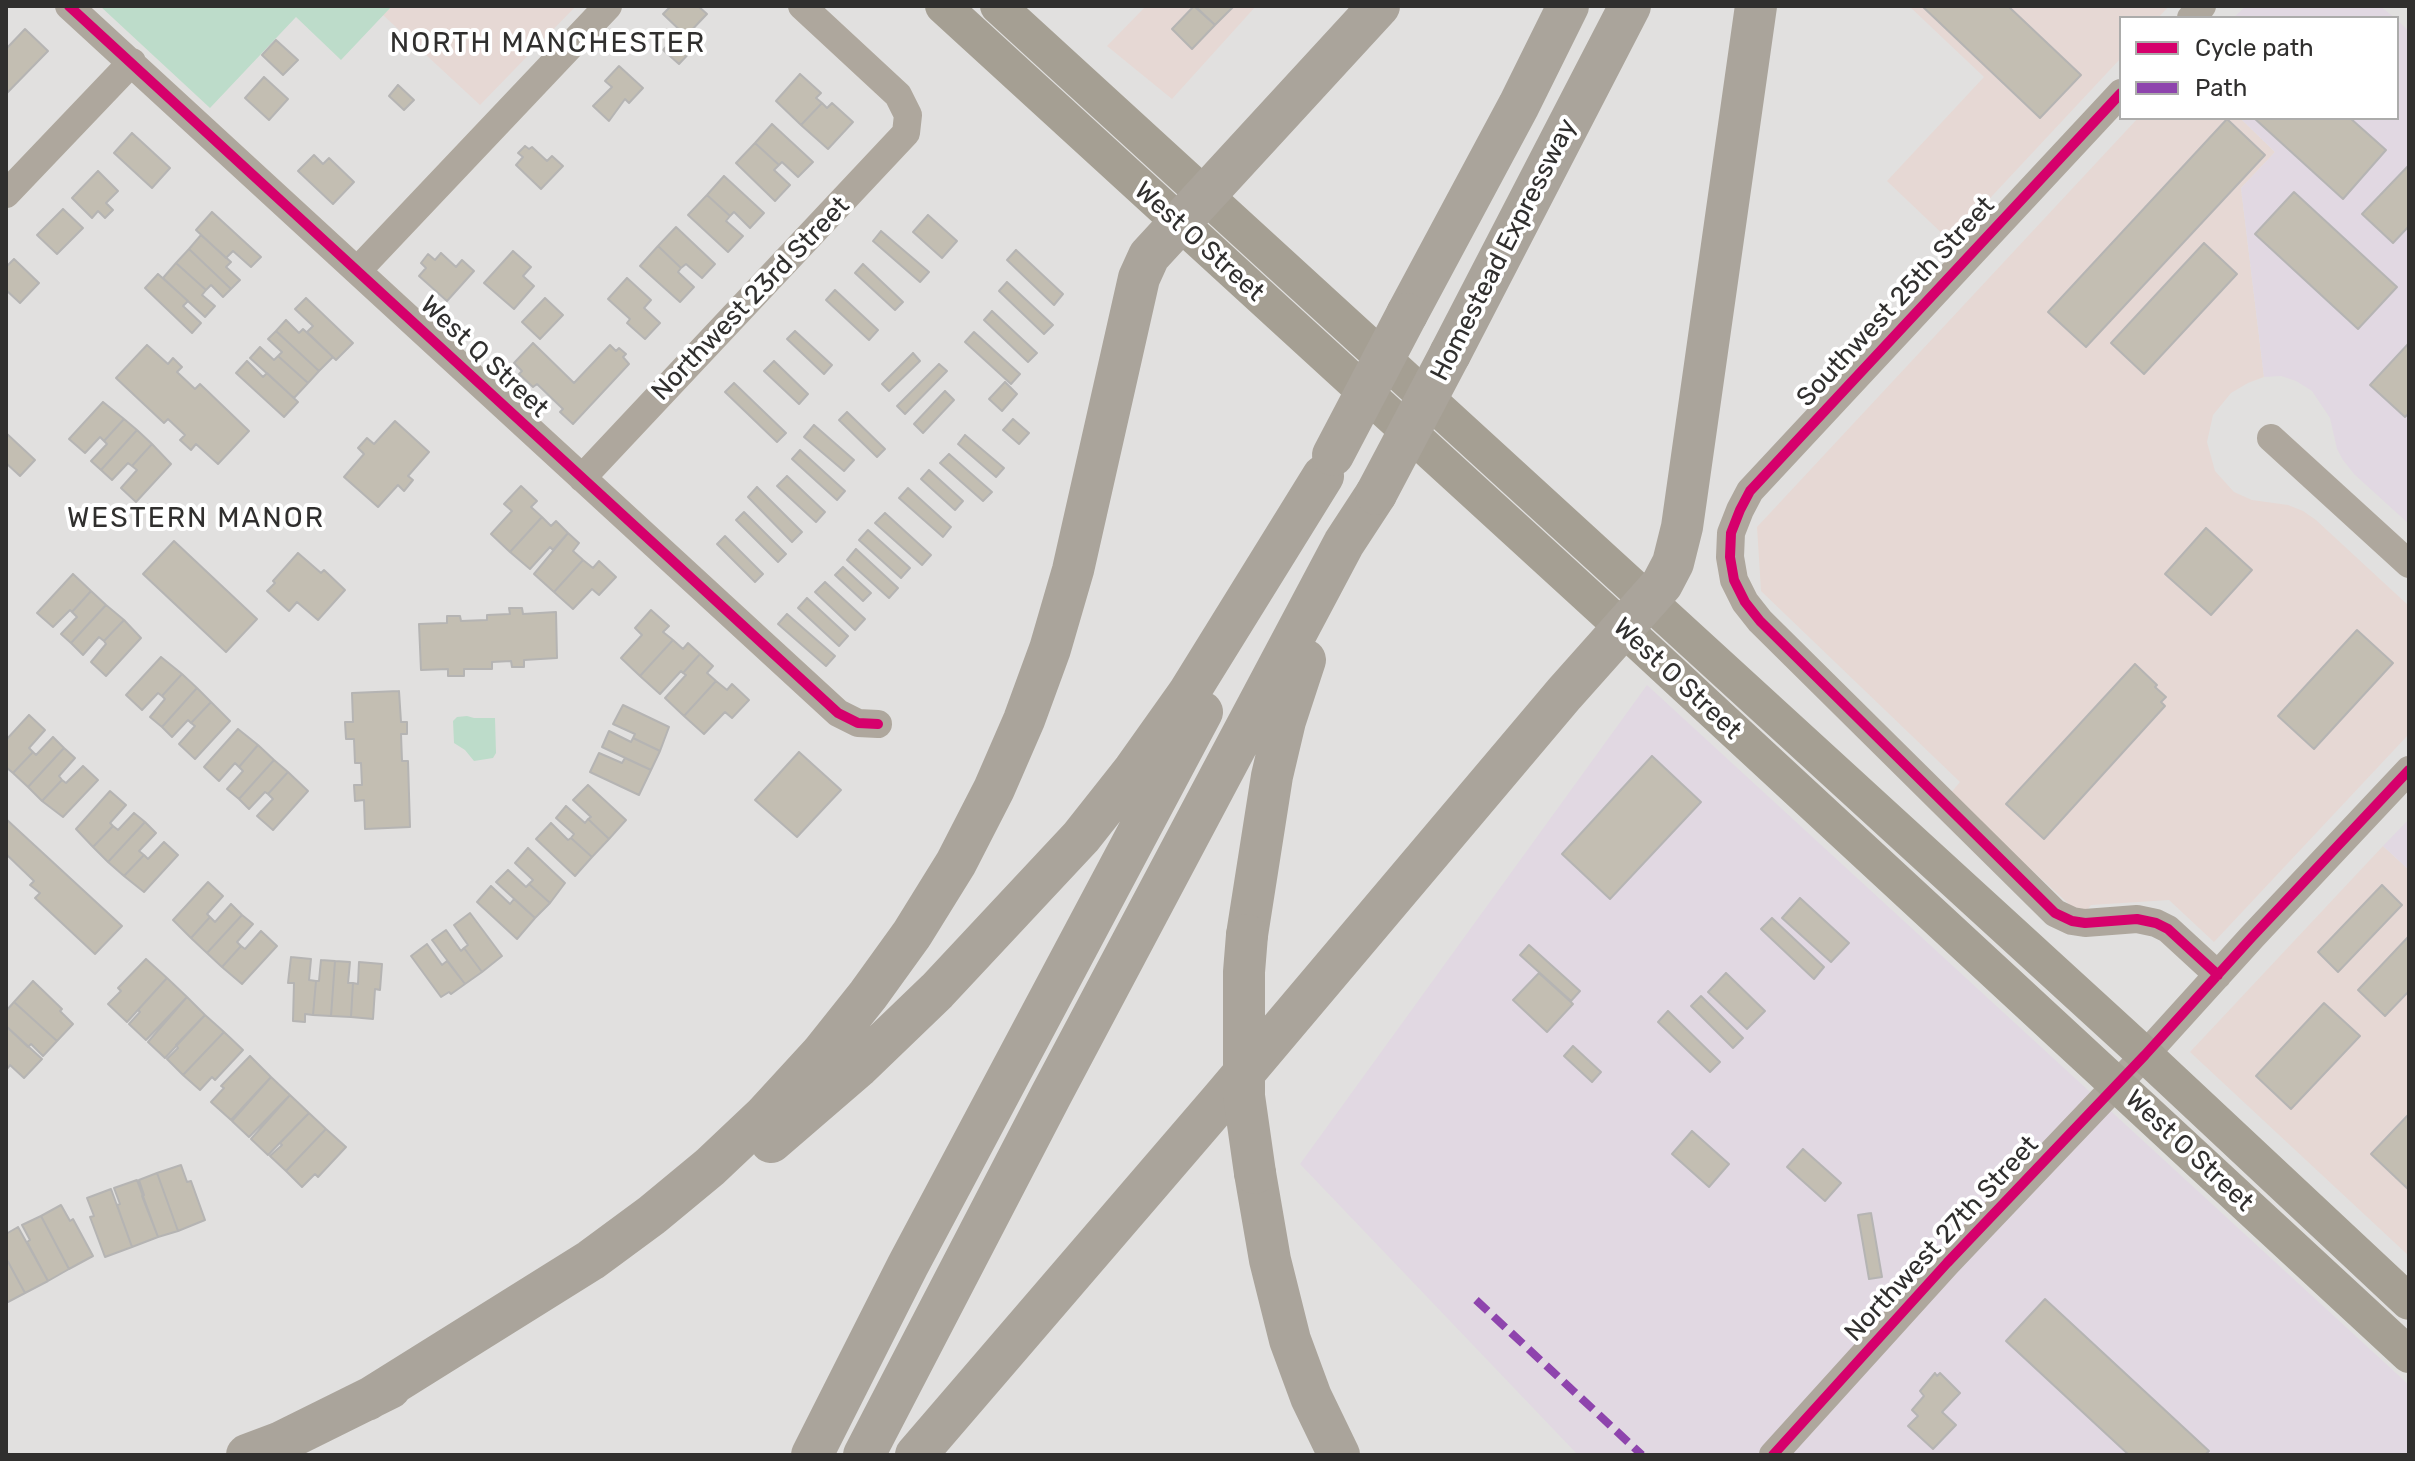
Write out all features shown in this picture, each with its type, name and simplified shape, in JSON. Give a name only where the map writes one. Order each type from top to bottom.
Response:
[{"type":"highway","points":[[367,1400],[591,1260],[652,1215],[710,1167],[765,1115],[821,1054],[868,995],[912,934],[956,863],[994,789],[1024,720],[1050,649],[1073,570],[1139,278],[1149,256],[1379,6]]},
{"type":"highway","name":"Homestead Expressway","points":[[1328,465],[1519,105],[1568,6]]},
{"type":"highway","name":"Homestead Expressway","points":[[1376,494],[1630,6]]},
{"type":"highway","points":[[916,1455],[1667,576],[1682,527],[1756,6]]},
{"type":"highway","points":[[247,1455],[279,1443],[448,1359],[545,1303],[678,1213],[777,1137],[858,1067],[937,991],[1081,837],[1109,802],[1211,659],[1328,465]]},
{"type":"highway","points":[[812,1455],[908,1265],[1211,694],[1328,465]]},
{"type":"highway","points":[[1339,1455],[1311,1397],[1290,1340],[1270,1260],[1244,1096],[1244,972],[1261,839],[1285,721],[1313,640],[1376,494]]},
{"type":"highway","points":[[864,1455],[1062,1073],[1344,543],[1376,494]]},
{"type":"main road","name":"West O Street","points":[[943,6],[1193,209],[1636,615],[2145,1055],[2409,1302]]},
{"type":"main road","name":"West O Street","points":[[998,6],[1193,209]]},
{"type":"main road","name":"West O Street","points":[[1636,615],[2117,1085],[2409,1355]]},
{"type":"street","name":"West Q Street","points":[[69,6],[838,713],[858,723],[878,724]]},
{"type":"street","points":[[358,270],[608,6]]},
{"type":"street","name":"Northwest 23rd Street","points":[[582,478],[906,133],[908,115],[898,95],[802,6]]},
{"type":"street","points":[[6,194],[132,62]]},
{"type":"street","name":"Southwest 25th Street","points":[[2119,95],[1750,491],[1731,533],[1730,557],[1734,580],[1745,602],[1760,621],[2055,913],[2085,923],[2137,919],[2156,923],[2168,929],[2218,975]]},
{"type":"street","points":[[2271,438],[2409,564]]},
{"type":"street","name":"Northwest 27th Street","points":[[1773,1455],[1947,1263],[2409,770]]},
{"type":"shaded area","name":"NORTH MANCHESTER","points":[[392,6],[576,6],[480,105],[383,15]]},
{"type":"shaded area","points":[[1146,6],[1256,6],[1172,99],[1107,46]]},
{"type":"shaded area","points":[[1909,6],[2169,6],[2160,16],[2119,16],[2119,60],[1950,241],[1887,181],[1984,77]]},
{"type":"shaded area","points":[[2246,6],[2380,6],[2392,16],[2235,16]]},
{"type":"shaded area","points":[[2399,22],[2409,31],[2409,524],[2343,460],[2337,449],[2330,418],[2312,391],[2281,376],[2264,377],[2241,188],[2275,152],[2242,120],[2399,120]]},
{"type":"shaded area","points":[[2136,120],[2242,120],[2275,152],[2241,188],[2264,377],[2231,393],[2213,415],[2207,442],[2215,471],[2234,492],[2252,500],[2288,505],[2303,511],[2409,606],[2409,734],[2214,942],[2169,900],[2091,905],[2082,916],[1949,795],[1960,782],[1761,591],[1757,527]]},
{"type":"shaded area","points":[[1647,685],[2409,1385],[2409,1455],[1578,1455],[1300,1164]]},
{"type":"shaded area","points":[[2409,819],[2409,870],[2383,846]]},
{"type":"shaded area","points":[[2383,846],[2409,870],[2409,1256],[2190,1052]]},
{"type":"green space","points":[[100,6],[392,6],[341,60],[296,17],[210,108]]},
{"type":"green space","points":[[457,717],[495,718],[496,753],[493,758],[474,761],[454,743],[453,721]]},
{"type":"building","points":[[671,6],[698,6],[707,14],[686,36],[663,14]]},
{"type":"building","points":[[1194,6],[1215,25],[1192,49],[1172,29]]},
{"type":"building","points":[[1195,6],[1234,6],[1215,25]]},
{"type":"building","points":[[1922,6],[2008,6],[2081,75],[2040,118]]},
{"type":"building","points":[[25,29],[48,51],[6,94],[6,49]]},
{"type":"building","points":[[678,34],[694,48],[679,64],[663,50]]},
{"type":"building","points":[[276,40],[298,60],[283,75],[262,55]]},
{"type":"building","points":[[619,66],[643,88],[629,103],[625,99],[609,121],[593,106],[612,87],[605,81]]},
{"type":"building","points":[[800,74],[821,93],[816,98],[822,103],[801,125],[776,101]]},
{"type":"building","points":[[264,77],[288,99],[269,120],[245,98]]},
{"type":"building","points":[[398,85],[414,100],[404,110],[389,96]]},
{"type":"building","points":[[822,103],[827,108],[832,103],[853,122],[828,149],[801,125]]},
{"type":"building","points":[[2226,120],[2265,155],[2086,347],[2048,312]]},
{"type":"building","points":[[2256,120],[2352,120],[2386,150],[2343,199]]},
{"type":"building","points":[[772,124],[813,162],[798,177],[755,143]]},
{"type":"building","points":[[132,133],[170,168],[152,188],[114,153]]},
{"type":"building","points":[[755,143],[779,165],[774,170],[790,185],[775,201],[736,163]]},
{"type":"building","points":[[525,146],[529,149],[532,147],[547,161],[552,156],[563,166],[541,189],[516,165],[523,157],[518,153]]},
{"type":"building","points":[[314,155],[323,164],[329,158],[354,182],[333,204],[298,171]]},
{"type":"building","points":[[2409,165],[2409,226],[2393,243],[2362,214]]},
{"type":"building","points":[[98,171],[118,191],[106,203],[113,210],[105,218],[98,211],[92,218],[72,198]]},
{"type":"building","points":[[724,176],[764,213],[750,228],[734,212],[730,216],[707,195]]},
{"type":"building","points":[[2294,192],[2397,287],[2358,329],[2255,234]]},
{"type":"building","points":[[707,195],[730,216],[726,221],[743,236],[728,252],[688,215]]},
{"type":"building","points":[[63,209],[83,228],[57,254],[37,235]]},
{"type":"building","points":[[212,212],[261,257],[251,267],[233,251],[226,258],[196,230]]},
{"type":"building","points":[[928,215],[957,241],[942,258],[913,232]]},
{"type":"building","points":[[676,227],[715,264],[702,278],[686,264],[681,268],[658,246]]},
{"type":"building","points":[[881,231],[929,272],[920,282],[873,241]]},
{"type":"building","points":[[201,235],[231,262],[226,267],[240,280],[231,289],[189,249]]},
{"type":"building","points":[[2204,243],[2237,274],[2144,374],[2111,343]]},
{"type":"building","points":[[658,246],[681,268],[678,272],[694,287],[680,302],[640,266]]},
{"type":"building","points":[[189,249],[231,289],[223,297],[211,285],[206,290],[176,263]]},
{"type":"building","points":[[1016,250],[1063,294],[1054,305],[1007,260]]},
{"type":"building","points":[[513,251],[531,267],[523,276],[534,286],[514,309],[484,283]]},
{"type":"building","points":[[441,253],[456,267],[462,260],[474,271],[447,301],[419,276],[426,268],[421,263],[428,254],[435,260]]},
{"type":"building","points":[[14,259],[39,283],[20,303],[6,290],[6,267]]},
{"type":"building","points":[[176,263],[206,290],[202,295],[215,306],[205,317],[163,278]]},
{"type":"building","points":[[863,264],[903,302],[895,310],[855,273]]},
{"type":"building","points":[[158,274],[188,301],[183,306],[201,323],[192,333],[145,288]]},
{"type":"building","points":[[627,278],[651,300],[644,308],[660,323],[645,339],[627,323],[630,319],[608,299]]},
{"type":"building","points":[[1007,282],[1053,325],[1044,334],[999,291]]},
{"type":"building","points":[[835,290],[878,330],[869,340],[826,300]]},
{"type":"building","points":[[306,298],[353,343],[336,360],[307,332],[313,326],[295,309]]},
{"type":"building","points":[[545,298],[563,315],[540,339],[522,322]]},
{"type":"building","points":[[992,311],[1037,353],[1028,362],[984,320]]},
{"type":"building","points":[[286,320],[299,333],[303,329],[333,357],[319,371],[276,331]]},
{"type":"building","points":[[276,331],[319,371],[308,383],[278,356],[282,352],[268,339]]},
{"type":"building","points":[[795,331],[832,365],[824,374],[787,339]]},
{"type":"building","points":[[974,332],[1020,374],[1011,384],[965,342]]},
{"type":"building","points":[[533,343],[574,383],[610,345],[626,354],[623,357],[629,364],[573,424],[560,412],[563,409],[537,384],[533,387],[519,374],[522,371],[514,363]]},
{"type":"building","points":[[2409,343],[2409,413],[2405,417],[2370,385]]},
{"type":"building","points":[[147,345],[168,364],[173,358],[182,367],[177,372],[195,389],[200,384],[249,431],[218,464],[196,444],[191,450],[180,440],[185,435],[168,419],[164,423],[116,378]]},
{"type":"building","points":[[260,347],[274,360],[278,356],[308,383],[294,398],[250,358]]},
{"type":"building","points":[[913,353],[920,361],[889,391],[882,384]]},
{"type":"building","points":[[247,361],[263,377],[267,373],[298,402],[284,417],[236,373]]},
{"type":"building","points":[[774,361],[808,394],[799,404],[764,371]]},
{"type":"building","points":[[939,364],[947,371],[905,414],[897,406]]},
{"type":"building","points":[[1005,382],[1017,394],[1002,411],[989,399]]},
{"type":"building","points":[[734,383],[786,433],[777,442],[725,392]]},
{"type":"building","points":[[945,391],[954,400],[923,433],[914,424]]},
{"type":"building","points":[[103,402],[124,419],[104,441],[100,437],[85,453],[69,439]]},
{"type":"building","points":[[847,412],[885,449],[877,457],[839,420]]},
{"type":"building","points":[[124,419],[137,430],[101,470],[91,461]]},
{"type":"building","points":[[1013,419],[1029,433],[1019,444],[1003,430]]},
{"type":"building","points":[[395,421],[429,452],[408,476],[413,480],[404,491],[398,485],[378,507],[344,477],[364,454],[358,448],[367,438],[374,444]]},
{"type":"building","points":[[814,425],[854,460],[844,471],[804,437]]},
{"type":"building","points":[[137,430],[152,444],[132,466],[128,463],[112,480],[101,470]]},
{"type":"building","points":[[6,433],[35,460],[20,476],[6,463]]},
{"type":"building","points":[[965,435],[1004,468],[996,477],[958,444]]},
{"type":"building","points":[[152,444],[171,464],[136,502],[121,488],[137,470],[132,466]]},
{"type":"building","points":[[800,450],[845,491],[837,500],[792,459]]},
{"type":"building","points":[[949,454],[992,492],[983,501],[940,463]]},
{"type":"building","points":[[929,470],[963,501],[955,510],[921,479]]},
{"type":"building","points":[[787,476],[825,512],[816,522],[777,486]]},
{"type":"building","points":[[521,486],[537,501],[531,507],[542,517],[510,552],[491,534],[512,511],[504,504]]},
{"type":"building","points":[[757,487],[802,532],[792,542],[748,497]]},
{"type":"building","points":[[908,488],[951,527],[943,537],[899,498]]},
{"type":"building","points":[[744,512],[786,554],[778,562],[736,520]]},
{"type":"building","points":[[885,513],[931,555],[922,565],[875,523]]},
{"type":"building","points":[[542,517],[551,526],[556,521],[568,533],[530,569],[510,552]]},
{"type":"building","points":[[2206,528],[2252,570],[2211,615],[2165,574]]},
{"type":"building","points":[[868,530],[910,568],[901,578],[859,540]]},
{"type":"building","points":[[568,533],[579,543],[573,551],[583,560],[554,592],[534,574]]},
{"type":"building","points":[[725,536],[763,574],[755,582],[717,544]]},
{"type":"building","points":[[174,541],[257,619],[226,652],[143,574]]},
{"type":"building","points":[[856,549],[898,588],[889,598],[847,560]]},
{"type":"building","points":[[298,553],[321,573],[324,570],[345,590],[318,620],[297,602],[289,611],[267,591]]},
{"type":"building","points":[[583,560],[593,568],[599,561],[616,577],[599,595],[592,589],[573,609],[554,592]]},
{"type":"building","points":[[843,567],[871,593],[863,601],[835,575]]},
{"type":"building","points":[[73,574],[91,591],[53,627],[37,613]]},
{"type":"building","points":[[825,582],[865,619],[855,630],[815,592]]},
{"type":"building","points":[[91,591],[106,605],[71,643],[61,634],[77,617],[72,612]]},
{"type":"building","points":[[807,598],[848,636],[839,646],[798,608]]},
{"type":"building","points":[[106,605],[124,620],[104,641],[99,637],[83,655],[71,643]]},
{"type":"building","points":[[509,608],[522,608],[523,614],[556,612],[557,658],[524,660],[524,667],[512,667],[511,661],[492,662],[492,669],[464,669],[464,676],[448,676],[448,669],[421,670],[419,624],[447,623],[447,616],[460,616],[461,621],[487,620],[487,615],[510,614]]},
{"type":"building","points":[[651,610],[669,626],[663,632],[673,640],[640,676],[621,658],[642,635],[635,628]]},
{"type":"building","points":[[787,614],[835,656],[826,666],[778,624]]},
{"type":"building","points":[[124,620],[141,638],[106,676],[91,662],[106,644],[104,641]]},
{"type":"building","points":[[2357,630],[2393,663],[2314,749],[2278,716]]},
{"type":"building","points":[[673,640],[683,649],[688,643],[700,654],[660,694],[640,676]]},
{"type":"building","points":[[700,654],[713,666],[707,673],[716,681],[684,716],[665,698]]},
{"type":"building","points":[[161,657],[182,674],[162,696],[158,693],[142,710],[126,695]]},
{"type":"building","points":[[2135,664],[2166,697],[2161,702],[2165,706],[2044,839],[2006,804]]},
{"type":"building","points":[[182,674],[197,688],[162,727],[150,717],[165,699],[162,696]]},
{"type":"building","points":[[716,681],[727,690],[732,684],[749,700],[732,718],[725,712],[704,734],[684,716]]},
{"type":"building","points":[[197,688],[211,702],[172,737],[162,727]]},
{"type":"building","points":[[399,691],[401,722],[407,722],[407,734],[401,734],[402,761],[408,761],[410,827],[365,829],[364,800],[355,801],[354,785],[362,785],[361,763],[355,763],[354,739],[346,739],[345,722],[353,722],[352,693]]},
{"type":"building","points":[[211,702],[230,721],[195,759],[179,744],[195,726],[191,723]]},
{"type":"building","points":[[623,705],[669,727],[660,751],[613,724]]},
{"type":"building","points":[[29,715],[45,730],[29,748],[33,752],[13,773],[6,767],[6,740]]},
{"type":"building","points":[[238,729],[258,745],[239,767],[235,763],[219,781],[204,767]]},
{"type":"building","points":[[609,731],[660,751],[651,770],[602,747]]},
{"type":"building","points":[[53,737],[64,748],[28,787],[13,773]]},
{"type":"building","points":[[258,745],[274,760],[239,799],[227,789],[243,771],[239,767]]},
{"type":"building","points":[[64,748],[75,758],[59,776],[62,780],[42,801],[28,787]]},
{"type":"building","points":[[799,752],[841,790],[797,837],[755,800]]},
{"type":"building","points":[[599,753],[622,763],[625,758],[651,770],[639,795],[590,772]]},
{"type":"building","points":[[1652,756],[1701,802],[1610,899],[1562,854]]},
{"type":"building","points":[[274,760],[288,772],[249,809],[239,799]]},
{"type":"building","points":[[83,766],[98,780],[63,817],[42,801],[62,780],[66,783]]},
{"type":"building","points":[[288,772],[308,791],[273,830],[257,816],[273,799],[268,794]]},
{"type":"building","points":[[588,785],[626,820],[609,839],[573,800]]},
{"type":"building","points":[[110,791],[126,805],[110,823],[113,826],[93,847],[76,829]]},
{"type":"building","points":[[566,806],[585,823],[588,819],[609,839],[592,857],[571,838],[574,834],[556,818]]},
{"type":"building","points":[[134,813],[145,822],[108,862],[93,847],[113,826],[118,830]]},
{"type":"building","points":[[6,819],[122,926],[95,954],[35,898],[40,893],[30,885],[34,881],[6,854]]},
{"type":"building","points":[[145,822],[156,833],[139,851],[144,855],[124,876],[108,862]]},
{"type":"building","points":[[551,823],[592,857],[575,876],[536,839]]},
{"type":"building","points":[[164,842],[178,855],[144,892],[124,876],[144,855],[148,859]]},
{"type":"building","points":[[528,848],[565,883],[550,903],[529,884],[533,880],[515,863]]},
{"type":"building","points":[[508,870],[550,903],[535,918],[496,882]]},
{"type":"building","points":[[208,882],[223,896],[191,938],[173,920]]},
{"type":"building","points":[[2382,885],[2402,905],[2338,972],[2318,952]]},
{"type":"building","points":[[491,886],[510,904],[514,899],[535,918],[517,939],[477,902]]},
{"type":"building","points":[[1800,898],[1849,943],[1831,962],[1782,918]]},
{"type":"building","points":[[231,904],[242,915],[207,953],[191,938],[210,917],[215,922]]},
{"type":"building","points":[[470,913],[502,956],[482,972],[464,948],[468,945],[454,925]]},
{"type":"building","points":[[242,915],[253,924],[237,942],[241,946],[222,967],[207,953]]},
{"type":"building","points":[[1772,918],[1824,967],[1814,979],[1761,929]]},
{"type":"building","points":[[446,930],[482,972],[465,984],[432,940]]},
{"type":"building","points":[[261,931],[277,946],[242,984],[222,967],[241,946],[245,949]]},
{"type":"building","points":[[2409,936],[2409,991],[2385,1016],[2358,990]]},
{"type":"building","points":[[427,944],[442,965],[447,961],[465,984],[451,994],[449,992],[441,997],[411,956]]},
{"type":"building","points":[[1529,945],[1580,991],[1571,1001],[1520,955]]},
{"type":"building","points":[[291,957],[311,959],[309,980],[316,981],[313,1015],[305,1014],[305,1022],[293,1021],[294,983],[288,983]]},
{"type":"building","points":[[146,959],[167,978],[127,1022],[108,1004],[121,991],[118,988]]},
{"type":"building","points":[[321,960],[335,961],[331,1016],[313,1015]]},
{"type":"building","points":[[335,961],[350,962],[348,983],[353,983],[351,1017],[331,1016]]},
{"type":"building","points":[[359,962],[382,964],[380,990],[375,989],[373,1019],[351,1017],[353,983],[358,984]]},
{"type":"building","points":[[1539,973],[1573,1004],[1547,1032],[1513,1000]]},
{"type":"building","points":[[1726,973],[1765,1011],[1747,1029],[1708,992]]},
{"type":"building","points":[[167,978],[187,997],[146,1040],[129,1024]]},
{"type":"building","points":[[33,981],[73,1024],[57,1041],[14,1002]]},
{"type":"building","points":[[1701,996],[1743,1038],[1733,1048],[1691,1006]]},
{"type":"building","points":[[187,997],[205,1015],[165,1058],[148,1042]]},
{"type":"building","points":[[14,1002],[57,1041],[43,1056],[31,1044],[28,1047],[6,1026],[6,1011]]},
{"type":"building","points":[[2324,1003],[2360,1036],[2291,1109],[2256,1076]]},
{"type":"building","points":[[1668,1011],[1720,1062],[1710,1072],[1658,1022]]},
{"type":"building","points":[[205,1015],[224,1032],[183,1075],[167,1059]]},
{"type":"building","points":[[6,1026],[42,1059],[24,1078],[10,1065],[8,1068],[6,1066]]},
{"type":"building","points":[[224,1032],[243,1050],[215,1080],[212,1077],[200,1090],[183,1075]]},
{"type":"building","points":[[1573,1046],[1601,1072],[1592,1082],[1564,1056]]},
{"type":"building","points":[[250,1056],[271,1077],[231,1120],[211,1102],[224,1088],[221,1086]]},
{"type":"building","points":[[271,1077],[290,1095],[249,1137],[232,1121]]},
{"type":"building","points":[[290,1095],[309,1113],[268,1155],[251,1139]]},
{"type":"building","points":[[309,1113],[326,1129],[286,1171],[270,1156]]},
{"type":"building","points":[[2409,1114],[2409,1190],[2371,1154]]},
{"type":"building","points":[[326,1129],[346,1147],[318,1177],[315,1174],[302,1187],[286,1171]]},
{"type":"building","points":[[1692,1131],[1729,1164],[1709,1187],[1672,1154]]},
{"type":"building","points":[[1803,1149],[1841,1183],[1825,1201],[1787,1167]]},
{"type":"building","points":[[181,1165],[187,1182],[191,1181],[205,1220],[178,1231],[157,1173]]},
{"type":"building","points":[[157,1173],[178,1231],[158,1237],[139,1180]]},
{"type":"building","points":[[137,1180],[158,1237],[132,1247],[114,1188]]},
{"type":"building","points":[[111,1189],[132,1247],[105,1257],[90,1217],[94,1216],[87,1198]]},
{"type":"building","points":[[61,1205],[70,1221],[73,1219],[93,1256],[69,1269],[41,1216]]},
{"type":"building","points":[[1871,1213],[1882,1277],[1869,1279],[1858,1215]]},
{"type":"building","points":[[41,1216],[69,1269],[48,1281],[27,1242],[30,1240],[22,1225]]},
{"type":"building","points":[[18,1227],[48,1281],[25,1293],[6,1258],[6,1234]]},
{"type":"building","points":[[6,1258],[25,1293],[6,1303]]},
{"type":"building","points":[[2045,1299],[2209,1451],[2205,1455],[2129,1455],[2006,1341]]},
{"type":"building","points":[[1935,1373],[1937,1376],[1940,1373],[1960,1393],[1942,1412],[1956,1425],[1933,1449],[1908,1426],[1918,1416],[1912,1410],[1924,1396],[1920,1391]]},
{"type":"marked path","points":[[1476,1300],[1642,1455]]},
{"type":"cycle path","points":[[69,6],[838,713],[858,723],[878,724]]},
{"type":"cycle path","points":[[2119,95],[1750,491],[1731,533],[1730,557],[1734,580],[1745,602],[1760,621],[2055,913],[2085,923],[2137,919],[2156,923],[2168,929],[2218,975]]},
{"type":"cycle path","points":[[1773,1455],[1947,1263],[2409,770]]},
{"type":"district","name":"NORTH MANCHESTER","points":[[548,44]]},
{"type":"district","name":"WESTERN MANOR","points":[[196,519]]}]
